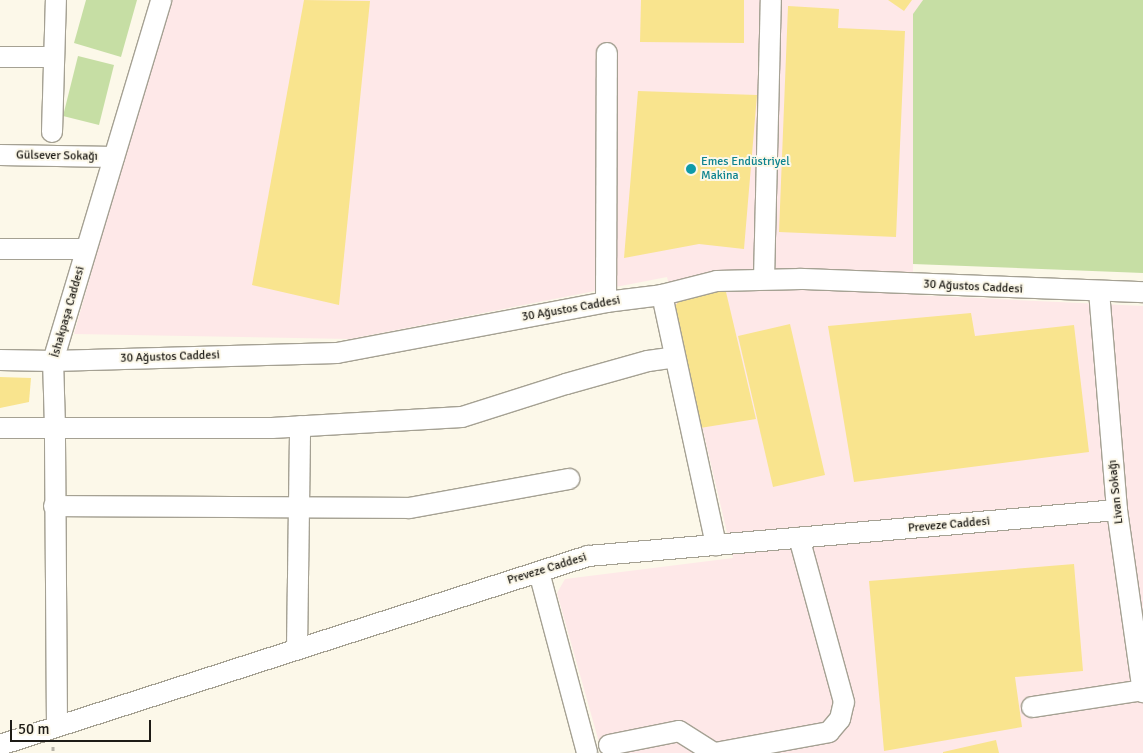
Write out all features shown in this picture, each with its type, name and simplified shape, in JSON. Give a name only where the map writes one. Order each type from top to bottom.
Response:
[{"type":"street","points":[[52,132],[56,0]]},
{"type":"street","name":"İshakpaşa Caddesi","points":[[57,726],[53,361],[161,0]]},
{"type":"street","points":[[764,280],[772,0]]},
{"type":"street","points":[[606,302],[607,53]]},
{"type":"street","points":[[0,57],[53,57]]},
{"type":"street","name":"Gülsever Sokağı","points":[[0,155],[114,157]]},
{"type":"street","points":[[0,249],[86,249]]},
{"type":"street","name":"30 Ağustos Caddesi","points":[[0,360],[53,361],[337,352],[606,302],[662,295],[717,281],[801,279],[1143,292]]},
{"type":"street","name":"Livan Sokağı","points":[[1099,291],[1117,510],[1143,691]]},
{"type":"street","points":[[662,295],[716,545]]},
{"type":"street","points":[[0,428],[300,426],[462,417],[566,384],[648,362],[675,357]]},
{"type":"street","points":[[297,649],[300,426]]},
{"type":"street","points":[[54,506],[410,508],[570,479]]},
{"type":"street","name":"Preveze Caddesi","points":[[0,744],[588,556],[1117,510]]},
{"type":"street","points":[[609,745],[679,731],[714,753],[829,732],[840,719],[844,702],[799,538]]},
{"type":"street","points":[[538,572],[587,753]]},
{"type":"street","points":[[1032,707],[1143,691]]},
{"type":"shaded area","points":[[168,0],[923,0],[913,15],[913,295],[1143,306],[1143,753],[602,753],[557,593],[565,579],[733,558],[667,277],[350,339],[74,334]]},
{"type":"green space","points":[[86,0],[137,0],[121,57],[74,43]]},
{"type":"green space","points":[[923,0],[1143,0],[1143,273],[913,264],[913,14]]},
{"type":"green space","points":[[78,56],[114,65],[99,125],[63,116]]},
{"type":"building","points":[[304,0],[370,1],[339,305],[252,285]]},
{"type":"building","points":[[641,0],[744,0],[744,43],[640,42]]},
{"type":"building","points":[[888,0],[912,0],[904,11]]},
{"type":"building","points":[[788,6],[839,9],[838,28],[905,31],[896,237],[779,232]]},
{"type":"building","name":"Emes Endüstriyel Makina","points":[[638,91],[757,95],[744,249],[699,244],[624,258]]},
{"type":"building","points":[[687,292],[726,292],[756,419],[700,428],[674,307]]},
{"type":"building","points":[[971,313],[975,336],[1074,325],[1089,452],[854,482],[828,326]]},
{"type":"building","points":[[790,324],[825,475],[773,487],[738,336]]},
{"type":"building","points":[[0,377],[31,378],[29,402],[0,408]]},
{"type":"building","points":[[1074,564],[1083,671],[1015,677],[1022,727],[884,751],[869,581]]},
{"type":"building","points":[[996,740],[999,753],[943,753],[943,752]]},
{"type":"place","name":"Emes Endüstriyel Makina","points":[[691,169]]}]
